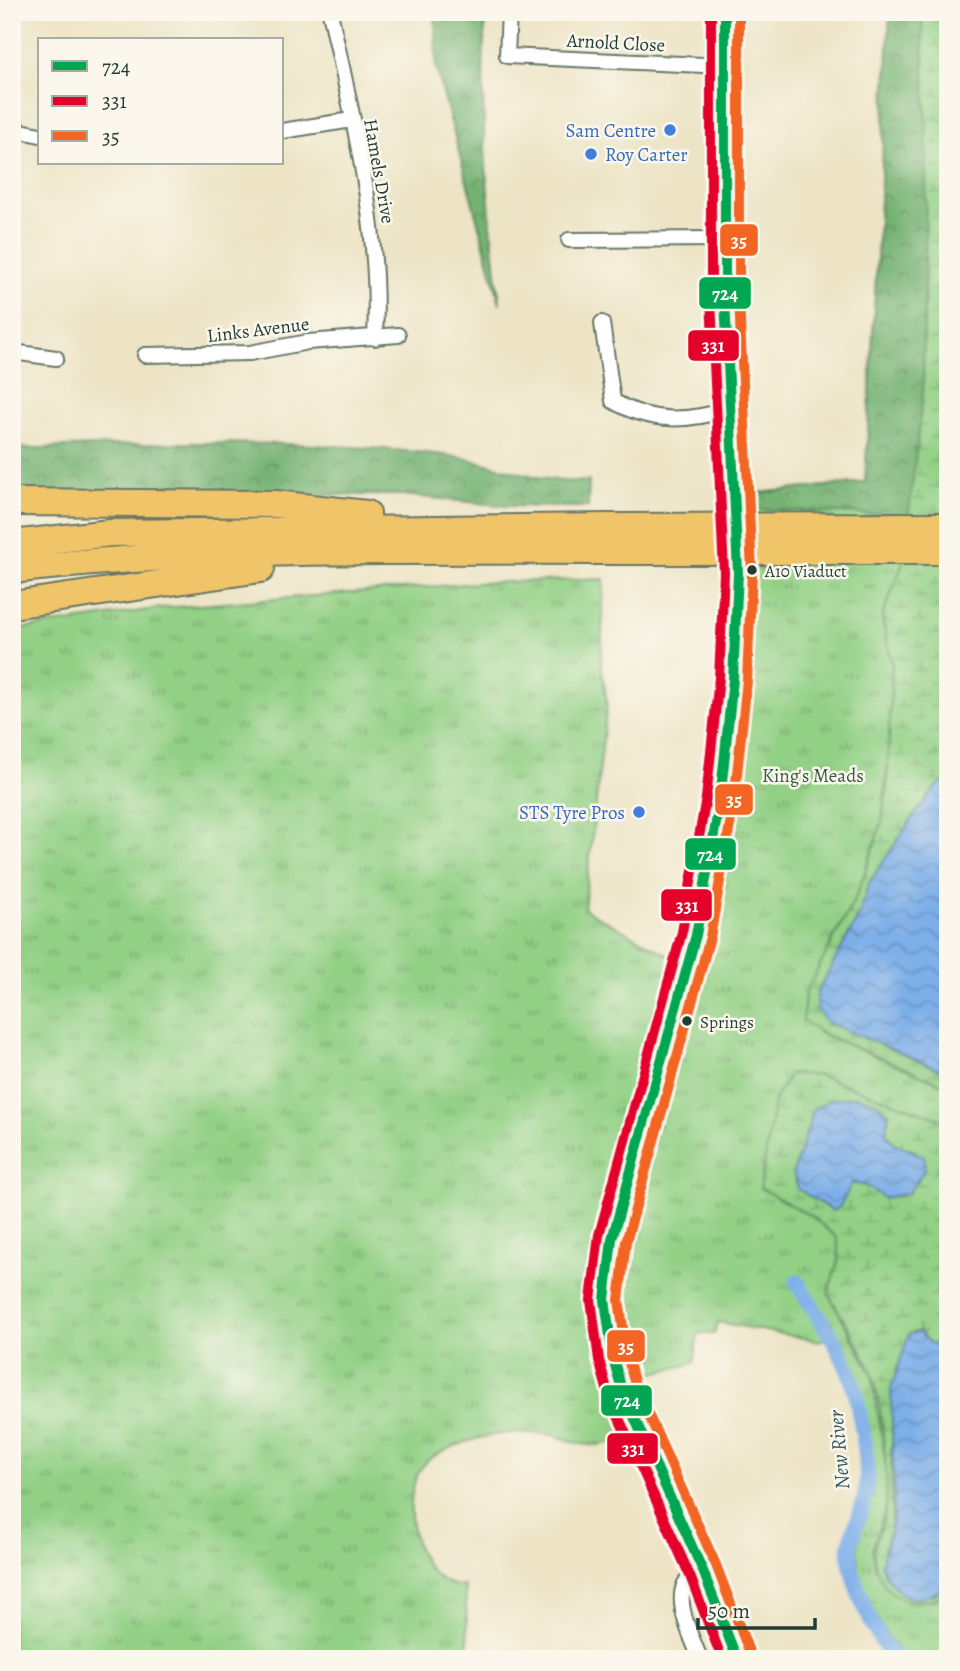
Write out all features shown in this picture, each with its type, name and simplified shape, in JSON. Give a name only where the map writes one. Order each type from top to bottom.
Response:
[{"type":"highway","points":[[12,502],[275,504],[608,539],[948,551]]},
{"type":"highway","points":[[12,544],[110,533],[474,526]]},
{"type":"highway","points":[[12,570],[113,558],[388,551],[608,539],[948,526]]},
{"type":"highway","points":[[12,605],[388,551]]},
{"type":"main road","points":[[725,12],[724,239],[738,573],[733,678],[720,800],[687,972],[612,1239],[605,1300],[613,1357],[622,1390],[703,1571],[737,1659]]},
{"type":"street","name":"Hamels Drive","points":[[330,12],[371,219],[376,282],[375,338]]},
{"type":"street","name":"Arnold Close","points":[[509,12],[507,56],[725,66]]},
{"type":"street","points":[[284,131],[352,120]]},
{"type":"street","points":[[12,134],[21,131],[38,135]]},
{"type":"street","points":[[569,240],[724,239]]},
{"type":"street","points":[[602,323],[613,401],[627,409],[680,421],[732,408]]},
{"type":"street","name":"Links Avenue","points":[[145,355],[250,353],[308,342],[398,335]]},
{"type":"street","points":[[12,352],[56,358]]},
{"type":"street","points":[[701,1659],[686,1620],[682,1595],[688,1580],[703,1571]]},
{"type":"green space","points":[[435,12],[486,12],[484,121],[500,304],[436,67]]},
{"type":"green space","points":[[890,12],[922,12],[927,133],[923,393],[910,516],[750,509],[749,494],[865,482]]},
{"type":"green space","points":[[922,12],[948,12],[948,779],[936,787],[913,817],[869,883],[859,916],[817,993],[827,1022],[948,1073],[948,1086],[819,1032],[803,1020],[805,993],[856,897],[869,862],[882,822],[887,786],[892,665],[882,617],[903,563],[923,393],[927,133]]},
{"type":"green space","points":[[178,443],[344,446],[462,458],[552,480],[589,481],[588,507],[506,506],[403,495],[12,493],[12,449]]},
{"type":"green space","name":"King's Meads","points":[[865,482],[903,563],[882,617],[892,665],[890,740],[882,822],[856,897],[829,946],[803,1020],[819,1033],[948,1086],[948,1122],[818,1075],[760,1188],[813,1217],[837,1238],[839,1258],[828,1293],[872,1374],[887,1472],[886,1506],[872,1550],[877,1570],[934,1601],[948,1592],[948,1645],[938,1659],[906,1659],[879,1621],[865,1589],[860,1573],[858,1544],[873,1487],[870,1447],[856,1376],[834,1334],[819,1341],[718,1322],[714,1334],[698,1333],[694,1363],[634,1378],[619,1310],[621,1271],[631,1217],[702,979],[721,879],[748,688],[753,562],[749,494]]},
{"type":"green space","points":[[604,579],[601,664],[607,703],[584,909],[681,962],[638,1098],[592,1260],[595,1321],[613,1396],[631,1439],[589,1445],[537,1433],[492,1435],[448,1449],[434,1456],[421,1469],[413,1487],[413,1531],[420,1553],[431,1570],[446,1582],[465,1586],[469,1659],[12,1659],[12,630],[162,608],[477,583]]},
{"type":"green space","points":[[790,1074],[818,1075],[948,1122],[948,1352],[930,1343],[919,1332],[910,1334],[903,1356],[891,1450],[892,1523],[881,1566],[934,1595],[948,1584],[948,1592],[937,1598],[915,1602],[896,1596],[881,1580],[876,1568],[874,1550],[887,1501],[883,1436],[876,1385],[862,1352],[828,1293],[839,1258],[837,1238],[813,1217],[760,1188],[775,1098]],"holes":[[[886,1133],[895,1144],[915,1151],[908,1193],[884,1198],[866,1186],[852,1183]]]},
{"type":"water","points":[[948,779],[948,1073],[826,1022],[817,1009],[817,993],[859,916],[869,883],[913,817],[936,787]]},
{"type":"water","points":[[855,1096],[877,1103],[889,1114],[886,1134],[895,1144],[924,1156],[925,1169],[908,1193],[884,1198],[866,1186],[852,1183],[839,1208],[833,1211],[798,1189],[793,1173],[814,1109],[830,1100]]},
{"type":"water","points":[[919,1332],[930,1343],[948,1352],[948,1584],[926,1597],[917,1598],[901,1593],[881,1566],[892,1523],[894,1496],[891,1388],[909,1334]]},
{"type":"waterway","name":"New River","points":[[797,1282],[839,1351],[856,1395],[867,1479],[865,1498],[851,1540],[850,1559],[864,1606],[887,1650],[895,1659]]},
{"type":"transit line","name":"331","points":[[711,12],[711,299],[724,573],[719,678],[706,798],[682,932],[599,1235],[591,1300],[599,1360],[609,1396],[690,1576],[722,1659]]},
{"type":"transit line","name":"724","points":[[725,12],[725,299],[738,573],[733,679],[720,800],[696,935],[612,1239],[605,1300],[613,1358],[622,1390],[703,1571],[737,1659]]},
{"type":"transit line","name":"35","points":[[739,12],[739,299],[752,572],[747,680],[734,802],[710,937],[626,1242],[619,1300],[627,1355],[635,1385],[716,1565],[750,1654]]},
{"type":"place","name":"Sam Centre","points":[[670,130]]},
{"type":"place","name":"Roy Carter","points":[[591,154]]},
{"type":"place","name":"A10 Viaduct","points":[[752,570]]},
{"type":"place","name":"STS Tyre Pros","points":[[639,812]]},
{"type":"place","name":"Springs","points":[[687,1021]]}]
